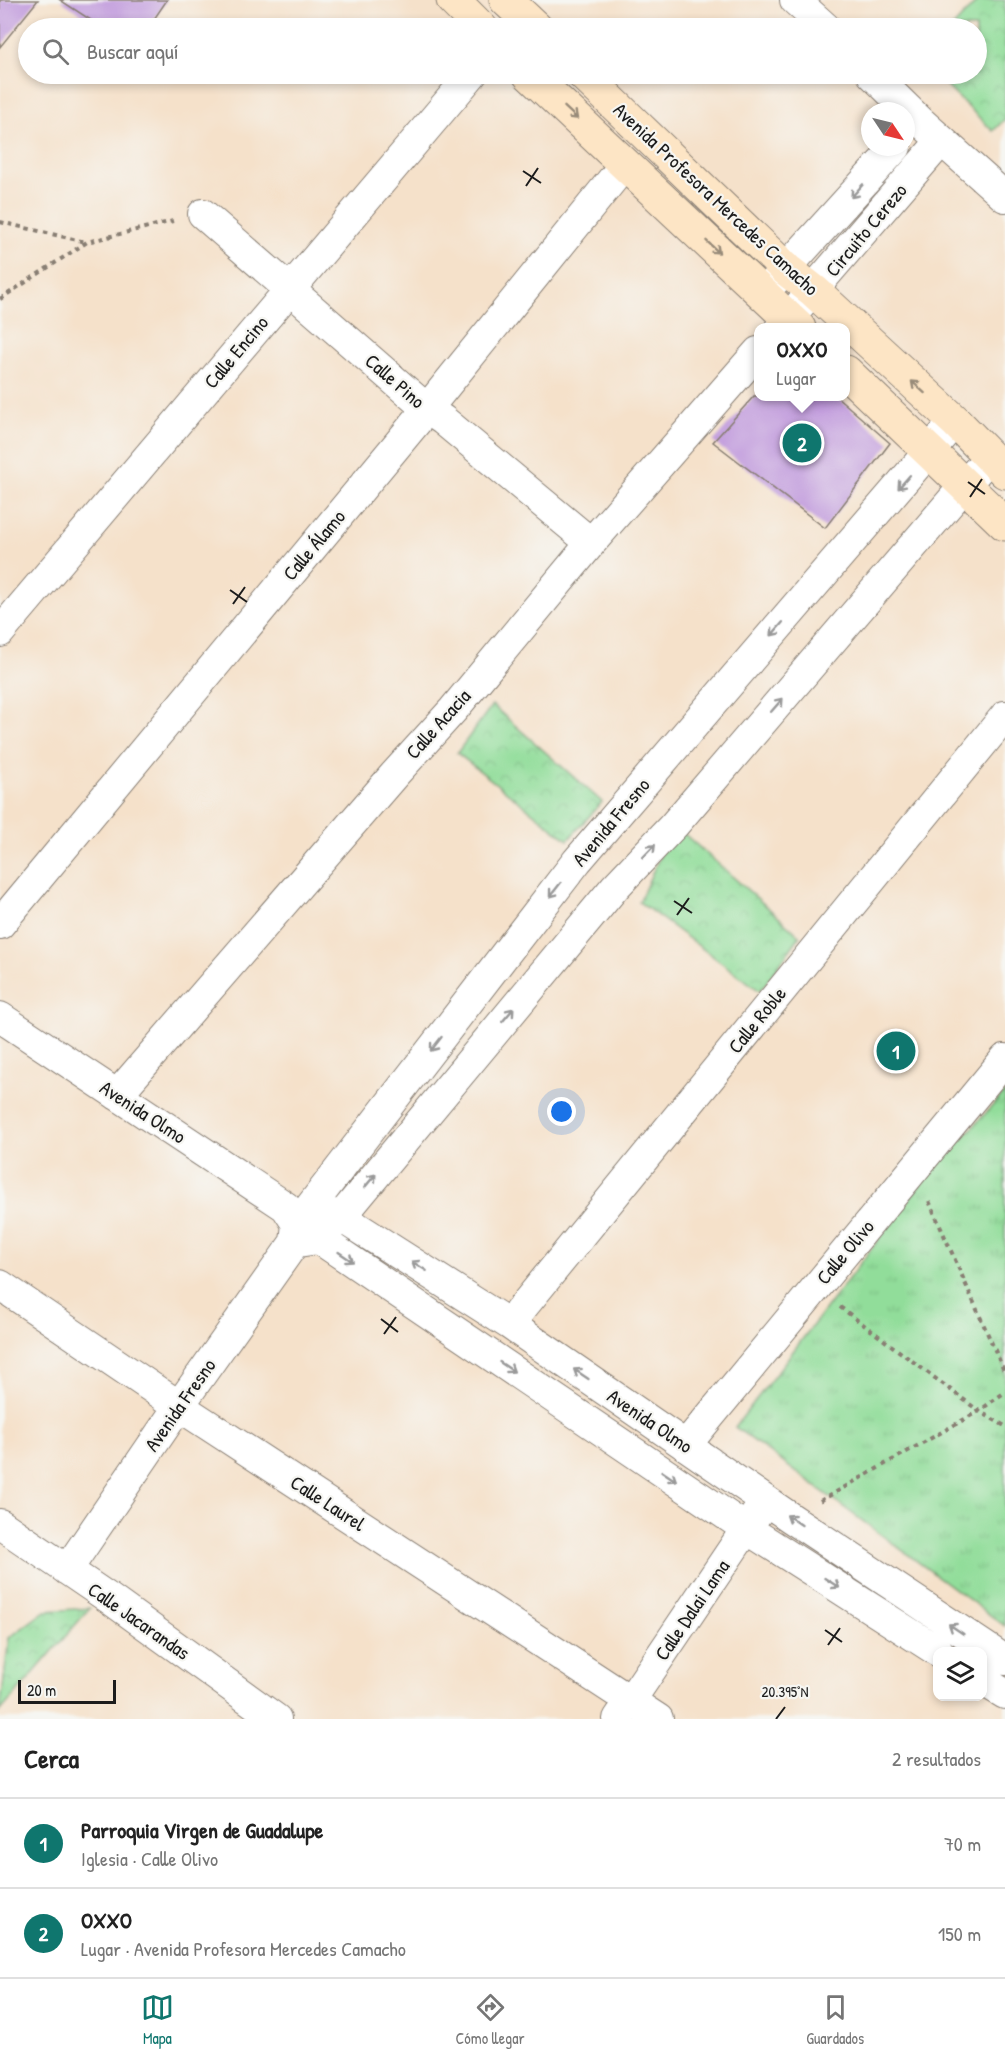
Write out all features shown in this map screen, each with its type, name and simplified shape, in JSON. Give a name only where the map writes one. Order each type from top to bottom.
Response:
[{"type":"street","points":[[453,0],[472,18]]},
{"type":"street","points":[[506,0],[525,18]]},
{"type":"street","points":[[795,0],[814,18]]},
{"type":"street","name":"Calle Encino","points":[[0,632],[463,84]]},
{"type":"street","name":"Avenida Profesora Mercedes Camacho","points":[[540,84],[763,294],[788,323]]},
{"type":"street","name":"Avenida Profesora Mercedes Camacho","points":[[593,84],[787,270],[848,323]]},
{"type":"street","points":[[880,84],[893,102]]},
{"type":"street","points":[[915,129],[942,141],[1005,197]]},
{"type":"street","name":"Circuito Cerezo","points":[[790,323],[813,291],[942,141]]},
{"type":"street","name":"Circuito Cerezo","points":[[763,294],[888,156]]},
{"type":"street","name":"Calle Álamo","points":[[0,924],[427,409],[625,164]]},
{"type":"street","name":"Calle Pino","points":[[203,214],[427,409],[591,543]]},
{"type":"street","name":"Avenida Profesora Mercedes Camacho","points":[[850,325],[956,421],[998,464]]},
{"type":"street","name":"Calle Acacia","points":[[117,1095],[453,710],[591,543],[754,358]]},
{"type":"street","points":[[850,376],[1005,524]]},
{"type":"street","name":"Avenida Fresno","points":[[67,1570],[301,1224],[577,861],[956,421]]},
{"type":"street","name":"Avenida Fresno","points":[[301,1224],[341,1217],[615,887],[674,825],[966,485],[998,464]]},
{"type":"street","name":"Calle Roble","points":[[509,1324],[1005,716]]},
{"type":"street","points":[[577,861],[615,887]]},
{"type":"street","name":"Avenida Olmo","points":[[0,1017],[747,1528],[933,1648]]},
{"type":"street","name":"Calle Olivo","points":[[686,1445],[1005,1059]]},
{"type":"street","name":"Avenida Olmo","points":[[341,1217],[509,1324],[791,1518],[1005,1660]]},
{"type":"street","name":"Calle Laurel","points":[[0,1286],[624,1710],[658,1719]]},
{"type":"street","name":"Calle Dalai Lama","points":[[624,1710],[766,1500]]},
{"type":"street","name":"Calle Jacarandas","points":[[0,1524],[276,1719]]},
{"type":"street","points":[[987,1683],[1005,1694]]},
{"type":"path","points":[[0,299],[87,242],[203,214]]},
{"type":"path","points":[[0,222],[87,242]]},
{"type":"path","points":[[926,1195],[1005,1373]]},
{"type":"path","points":[[833,1301],[979,1411],[1005,1426]]},
{"type":"path","points":[[791,1518],[979,1411],[1005,1392]]},
{"type":"green space","points":[[978,0],[1005,0],[1005,119],[993,131],[944,84],[987,84],[987,18],[961,18]]},
{"type":"green space","points":[[492,705],[602,802],[568,840],[457,753]]},
{"type":"green space","points":[[674,825],[800,936],[760,991],[639,902]]},
{"type":"green space","points":[[1005,1092],[1005,1626],[735,1427],[921,1184]]},
{"type":"green space","points":[[90,1608],[0,1712],[9,1638],[45,1611]]},
{"type":"building","points":[[0,0],[38,0],[23,18],[18,18],[18,25],[0,47]]},
{"type":"building","points":[[60,0],[167,0],[155,18],[88,18]]},
{"type":"building","points":[[754,396],[754,401],[842,401],[890,443],[825,528],[713,442]]},
{"type":"place","name":"OXXO","points":[[802,443]]},
{"type":"place","name":"Parroquia Virgen de Guadalupe","points":[[896,1051]]}]
